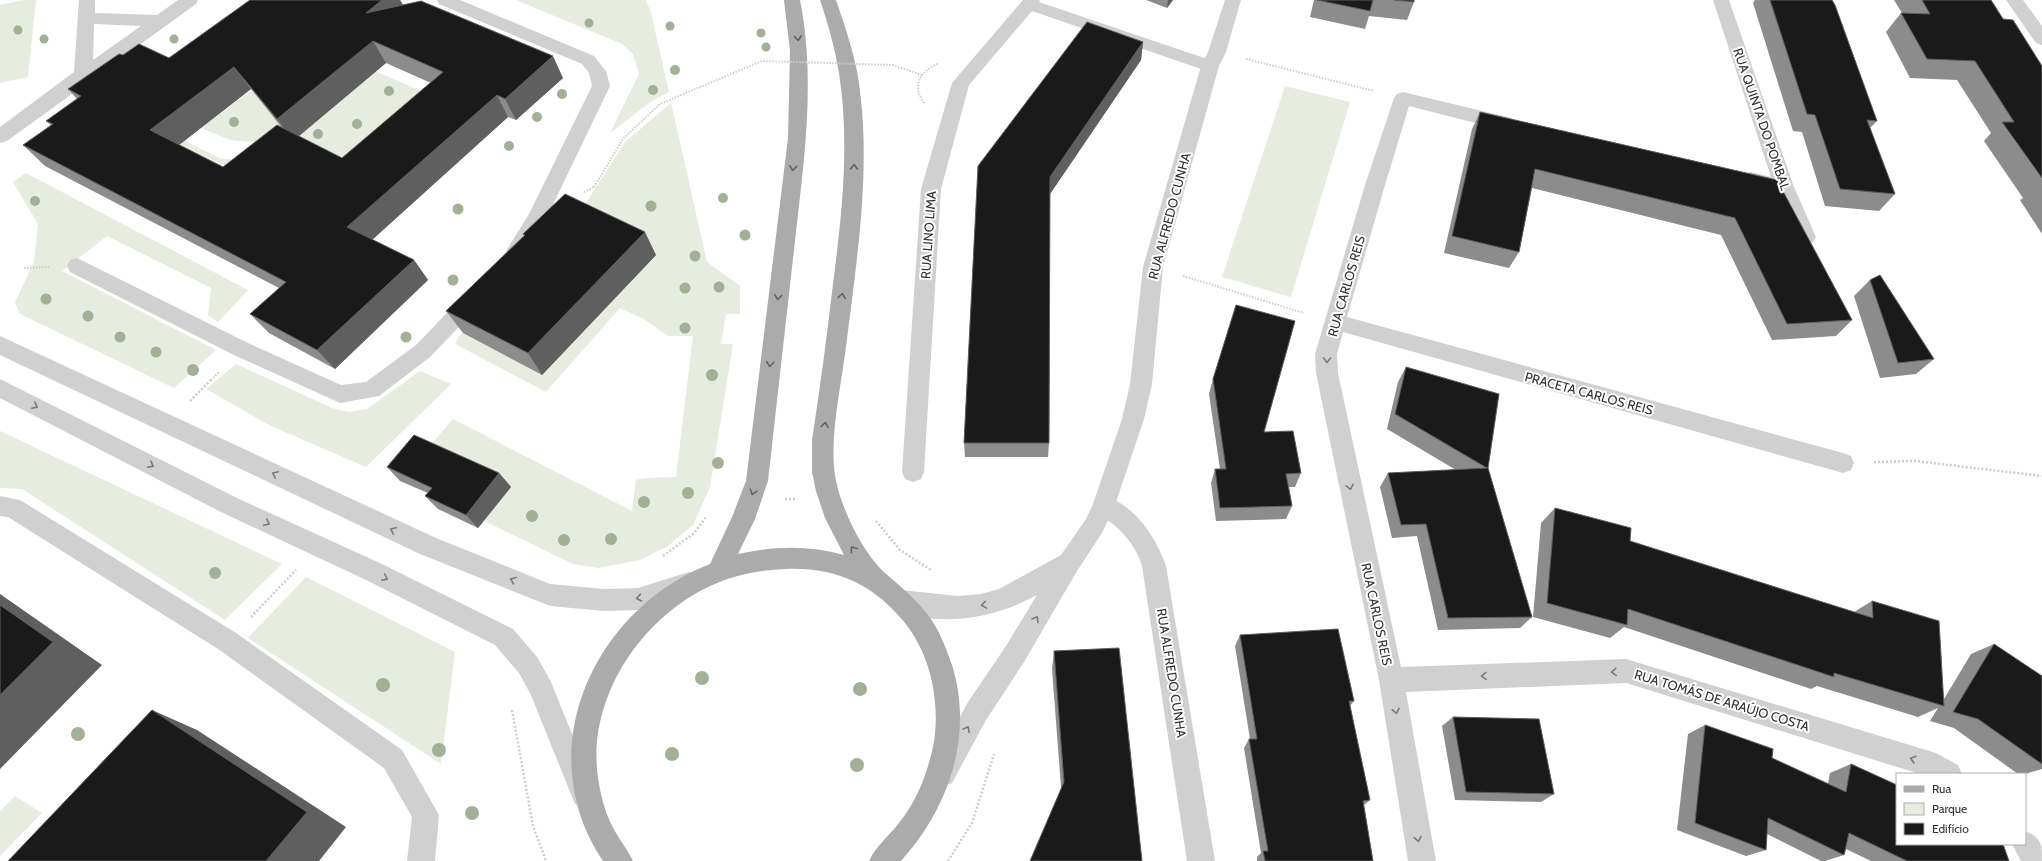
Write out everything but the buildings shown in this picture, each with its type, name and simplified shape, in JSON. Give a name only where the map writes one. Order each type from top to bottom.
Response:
[{"type":"main road","points":[[719,570],[743,519],[757,481],[796,138],[800,88],[799,44],[792,0]]},
{"type":"main road","points":[[828,0],[835,17],[845,56],[850,86],[854,128],[854,171],[851,222],[824,440],[824,476],[829,500],[849,544],[876,581]]},
{"type":"main road","points":[[620,861],[606,844],[591,812],[584,777],[584,740],[590,708],[602,677],[619,648],[639,623],[664,601],[690,583],[719,570],[749,561],[780,557],[814,558],[846,566],[876,581],[901,601],[922,626],[938,656],[947,690],[947,733],[942,763],[929,800],[908,834],[883,861]]},
{"type":"street","points":[[83,75],[86,0]]},
{"type":"street","points":[[0,136],[83,75],[190,0]]},
{"type":"street","points":[[445,0],[588,60],[597,71],[601,86],[537,217],[513,257],[505,266]]},
{"type":"street","name":"RUA ALFREDO CUNHA","points":[[929,800],[977,711],[1015,654],[1069,563],[1094,526],[1104,506],[1133,419],[1141,384],[1153,268],[1213,59],[1233,0]]},
{"type":"street","name":"RUA QUINTA DO POMBAL","points":[[1721,0],[1784,187],[1806,237]]},
{"type":"street","points":[[2014,0],[2042,39]]},
{"type":"street","name":"RUA LINO LIMA","points":[[913,472],[931,189],[961,83],[1031,2],[1213,59]]},
{"type":"street","points":[[86,18],[159,21]]},
{"type":"street","points":[[1403,98],[1521,127]]},
{"type":"street","name":"RUA CARLOS REIS","points":[[1403,98],[1374,185],[1326,354],[1327,373],[1391,680],[1422,861]]},
{"type":"street","points":[[1738,176],[1784,187]]},
{"type":"street","points":[[77,266],[241,349],[340,394],[371,390],[423,351],[483,288]]},
{"type":"street","name":"PRACETA CARLOS REIS","points":[[1335,322],[1843,463]]},
{"type":"street","points":[[0,345],[428,546],[550,595],[604,600],[638,599],[690,583]]},
{"type":"street","points":[[0,388],[229,505],[504,637],[528,665],[541,689],[557,732],[591,812]]},
{"type":"street","points":[[0,506],[12,507],[227,641],[392,759],[426,815],[421,861]]},
{"type":"street","name":"RUA ALFREDO CUNHA","points":[[1104,506],[1124,517],[1133,527],[1148,549],[1154,566],[1201,861]]},
{"type":"street","name":"RUA ALFREDO CUNHA","points":[[901,601],[925,605],[962,608],[992,603],[1028,587],[1069,563]]},
{"type":"street","name":"RUA TOMÁS DE ARAÚJO COSTA","points":[[1391,680],[1626,671],[1936,766],[1947,773]]},
{"type":"street","points":[[2026,845],[2038,861]]},
{"type":"path","points":[[1213,59],[1403,98]]},
{"type":"path","points":[[594,187],[623,139],[660,104],[762,61],[893,65],[922,75]]},
{"type":"path","points":[[1153,268],[1335,322]]},
{"type":"path","points":[[189,402],[241,349]]},
{"type":"path","points":[[1843,463],[1915,461],[2042,476]]},
{"type":"path","points":[[227,641],[319,547]]},
{"type":"path","points":[[512,709],[523,764],[530,819],[540,850],[546,861]]},
{"type":"green space","points":[[24,0],[36,0],[28,77],[0,83],[0,5]]},
{"type":"green space","points":[[516,0],[646,0],[651,13],[669,92],[652,101],[610,133],[639,74],[633,54],[622,44]]},
{"type":"green space","points":[[313,44],[435,97],[313,206],[129,122],[134,115],[219,158],[270,164],[293,146],[230,140],[201,128]]},
{"type":"green space","points":[[1285,86],[1350,102],[1291,297],[1222,277]]},
{"type":"green space","points":[[671,103],[707,262],[740,286],[740,314],[726,314],[721,344],[733,344],[710,487],[693,525],[668,546],[640,560],[598,568],[573,564],[484,521],[510,486],[427,449],[453,419],[632,511],[636,480],[645,478],[676,477],[693,336],[668,336],[644,319],[620,308],[546,392],[455,344],[458,337],[463,333],[542,375],[577,217],[625,142]]},
{"type":"green space","points":[[26,173],[248,290],[218,322],[208,315],[211,288],[107,236],[62,271],[216,350],[174,388],[20,314],[15,302],[34,262],[38,224],[13,182]]},
{"type":"green space","points":[[236,364],[332,408],[349,412],[367,409],[420,371],[451,384],[366,467],[271,426],[206,389]]},
{"type":"green space","points":[[0,431],[282,564],[225,620],[22,489],[0,488]]},
{"type":"green space","points":[[306,577],[455,652],[441,764],[248,638]]},
{"type":"green space","points":[[15,796],[42,813],[0,856],[0,811]]}]
